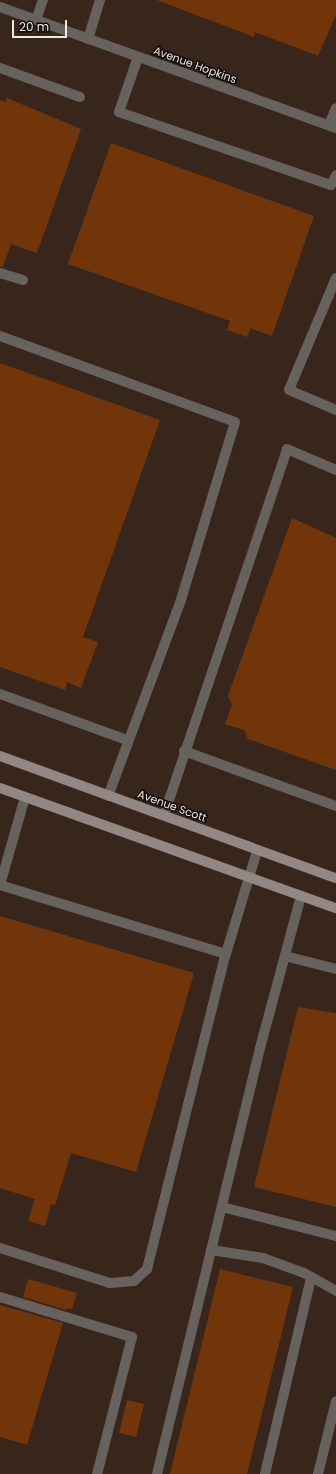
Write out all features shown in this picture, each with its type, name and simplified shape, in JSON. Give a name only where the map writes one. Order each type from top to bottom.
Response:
[{"type":"main road","name":"Avenue Scott","points":[[0,756],[164,815],[257,851],[336,878]]},
{"type":"main road","points":[[0,788],[247,878],[336,908]]},
{"type":"street","points":[[36,20],[43,0]]},
{"type":"street","points":[[88,39],[100,0]]},
{"type":"street","name":"Avenue Hopkins","points":[[0,7],[332,126]]},
{"type":"street","points":[[138,57],[119,112],[331,185],[336,174]]},
{"type":"street","points":[[0,68],[80,97]]},
{"type":"street","points":[[332,126],[336,108]]},
{"type":"street","points":[[0,273],[23,280]]},
{"type":"street","points":[[336,278],[289,390],[336,410]]},
{"type":"street","points":[[0,336],[235,422],[181,600],[127,740],[108,796]]},
{"type":"street","points":[[164,815],[184,751],[287,449],[336,470]]},
{"type":"street","points":[[0,694],[127,740]]},
{"type":"street","points":[[184,751],[336,806]]},
{"type":"street","points":[[25,797],[0,885],[226,954]]},
{"type":"street","points":[[0,1248],[110,1283],[134,1281],[147,1268],[226,954],[247,878],[257,851]]},
{"type":"street","points":[[157,1474],[211,1250],[301,896]]},
{"type":"street","points":[[285,956],[336,969]]},
{"type":"street","points":[[222,1207],[336,1236]]},
{"type":"street","points":[[211,1250],[263,1258],[311,1278],[336,1291]]},
{"type":"street","points":[[265,1474],[311,1278]]},
{"type":"street","points":[[0,1297],[132,1337],[97,1474]]},
{"type":"street","points":[[318,1474],[336,1401]]},
{"type":"shaded area","points":[[0,0],[336,0],[336,1474],[0,1474]]},
{"type":"building","points":[[157,0],[336,0],[336,15],[318,56],[255,32],[254,37]]},
{"type":"building","points":[[7,98],[81,129],[37,253],[11,244],[3,267],[0,267],[0,100],[6,102]]},
{"type":"building","points":[[111,143],[314,216],[272,336],[250,328],[247,337],[227,330],[230,321],[68,264]]},
{"type":"building","points":[[0,363],[160,420],[83,637],[98,642],[81,688],[67,682],[65,690],[0,667]]},
{"type":"building","points":[[292,518],[336,538],[336,770],[248,739],[244,730],[225,724],[232,705],[228,696]]},
{"type":"building","points":[[0,916],[194,973],[136,1172],[71,1153],[55,1205],[51,1204],[45,1226],[28,1221],[35,1199],[0,1188]]},
{"type":"building","points":[[298,1007],[336,1013],[336,1207],[254,1187]]},
{"type":"building","points":[[220,1269],[293,1287],[247,1474],[170,1474]]},
{"type":"building","points":[[28,1279],[77,1293],[72,1309],[67,1308],[66,1310],[23,1297]]},
{"type":"building","points":[[0,1305],[63,1323],[27,1445],[0,1437]]},
{"type":"building","points":[[127,1400],[144,1404],[136,1437],[119,1433]]}]
